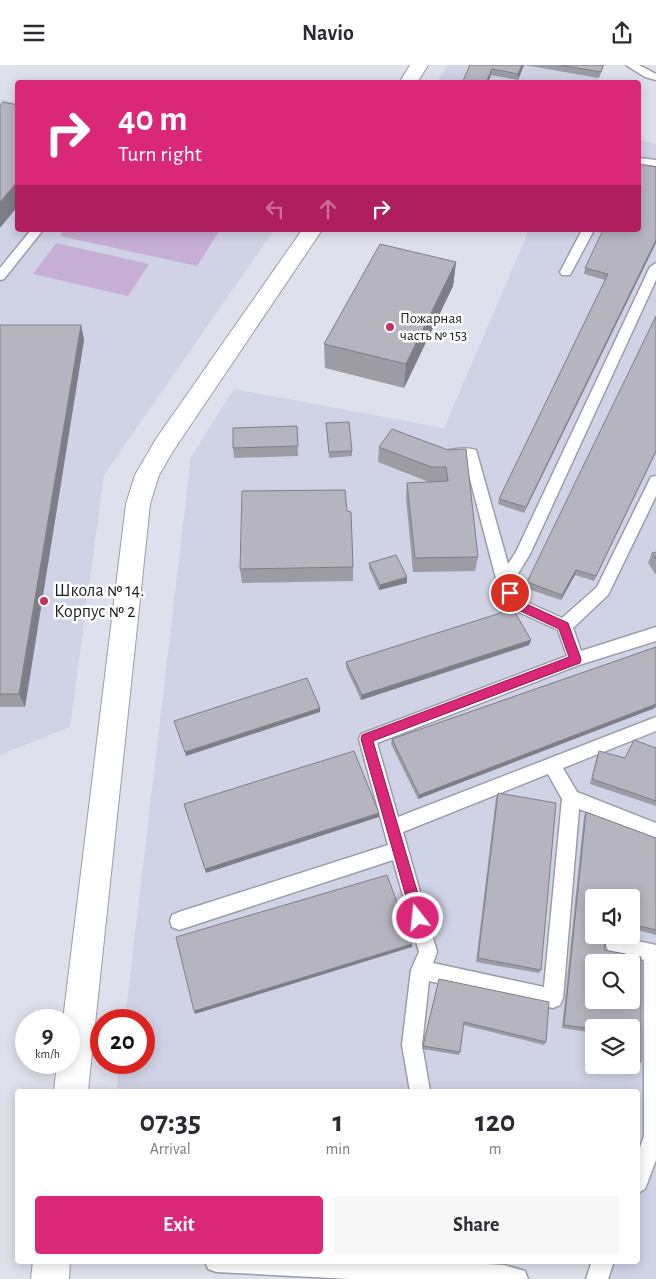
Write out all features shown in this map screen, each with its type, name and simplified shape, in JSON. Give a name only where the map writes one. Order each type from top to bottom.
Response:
[{"type":"street","points":[[410,80],[419,65]]},
{"type":"street","points":[[71,1089],[138,504],[147,475],[164,445],[311,232]]},
{"type":"street","points":[[50,1279],[52,1264]]},
{"type":"lane","points":[[630,65],[656,77]]},
{"type":"lane","points":[[641,161],[656,163]]},
{"type":"lane","points":[[0,276],[35,232]]},
{"type":"lane","points":[[566,272],[587,232]]},
{"type":"lane","points":[[505,582],[522,554],[656,267]]},
{"type":"lane","points":[[437,456],[471,454],[505,582],[516,604],[564,626],[576,659]]},
{"type":"lane","points":[[564,626],[603,591],[656,481]]},
{"type":"lane","points":[[420,1089],[412,1045],[421,970],[428,952],[366,739],[576,659],[656,634]]},
{"type":"lane","points":[[392,828],[656,724]]},
{"type":"lane","points":[[421,970],[553,998],[571,798],[552,765]]},
{"type":"lane","points":[[571,798],[656,831]]},
{"type":"lane","points":[[180,921],[399,850]]},
{"type":"lane","points":[[615,945],[654,953],[655,1135],[640,1176]]},
{"type":"lane","points":[[295,1264],[505,1272]]},
{"type":"lane","points":[[597,1279],[602,1264]]},
{"type":"shaded area","points":[[448,65],[596,65],[599,80],[439,80]]},
{"type":"shaded area","name":"Школа № 14. Корпус № 2","points":[[0,99],[15,102],[15,232],[273,232],[104,475],[70,727],[0,755]]},
{"type":"shaded area","points":[[641,140],[656,144],[656,1279],[610,1279],[588,1264],[640,1264],[640,1089],[116,1089],[118,1074],[155,1074],[155,1009],[126,1009],[191,457],[234,389],[444,428],[528,232],[641,232]]},
{"type":"shaded area","points":[[63,232],[219,232],[197,266],[60,236]]},
{"type":"shaded area","points":[[56,243],[149,264],[128,296],[33,274]]},
{"type":"building","points":[[470,65],[522,65],[518,74],[492,69],[487,80],[463,80]]},
{"type":"building","points":[[559,65],[603,65],[601,72]]},
{"type":"building","points":[[3,102],[15,104],[15,184],[0,202],[0,106]]},
{"type":"building","points":[[641,164],[656,167],[656,240],[526,507],[499,499],[608,274],[585,268],[602,232],[641,232]]},
{"type":"building","name":"Пожарная часть № 153","points":[[380,244],[456,262],[406,364],[324,344]]},
{"type":"building","points":[[656,316],[656,451],[596,576],[576,570],[562,595],[527,582]]},
{"type":"building","points":[[0,325],[81,325],[19,694],[0,694]]},
{"type":"building","points":[[349,422],[352,451],[329,452],[326,423]]},
{"type":"building","points":[[297,426],[298,446],[233,448],[233,428]]},
{"type":"building","points":[[392,429],[448,450],[466,449],[478,557],[415,558],[407,483],[448,481],[446,467],[431,467],[379,447]]},
{"type":"building","points":[[345,490],[347,511],[351,512],[353,567],[240,569],[242,491]]},
{"type":"building","points":[[396,555],[407,577],[380,585],[369,563]]},
{"type":"building","points":[[513,609],[531,640],[362,695],[346,662]]},
{"type":"building","points":[[656,647],[656,704],[419,795],[392,739]]},
{"type":"building","points":[[307,678],[320,708],[185,752],[174,721]]},
{"type":"building","points":[[634,740],[656,748],[656,801],[592,779],[599,751],[625,758]]},
{"type":"building","points":[[354,751],[379,813],[205,869],[184,804]]},
{"type":"building","points":[[498,793],[556,803],[541,970],[478,958]]},
{"type":"building","points":[[586,812],[656,838],[656,930],[640,926],[640,889],[585,889],[585,944],[605,944],[604,950],[625,954],[585,954],[585,1009],[640,1009],[641,957],[641,1062],[640,1019],[585,1019],[585,1028],[564,1025]]},
{"type":"building","points":[[387,875],[412,944],[194,1011],[176,937]]},
{"type":"building","points":[[439,979],[549,1002],[546,1042],[464,1022],[460,1052],[423,1046]]},
{"type":"place","name":"Пожарная часть № 153","points":[[390,327]]},
{"type":"place","name":"Школа № 14. Корпус № 2","points":[[44,601]]},
{"type":"route","points":[[418,918],[366,739],[576,659],[564,626],[516,604],[510,593]]}]
